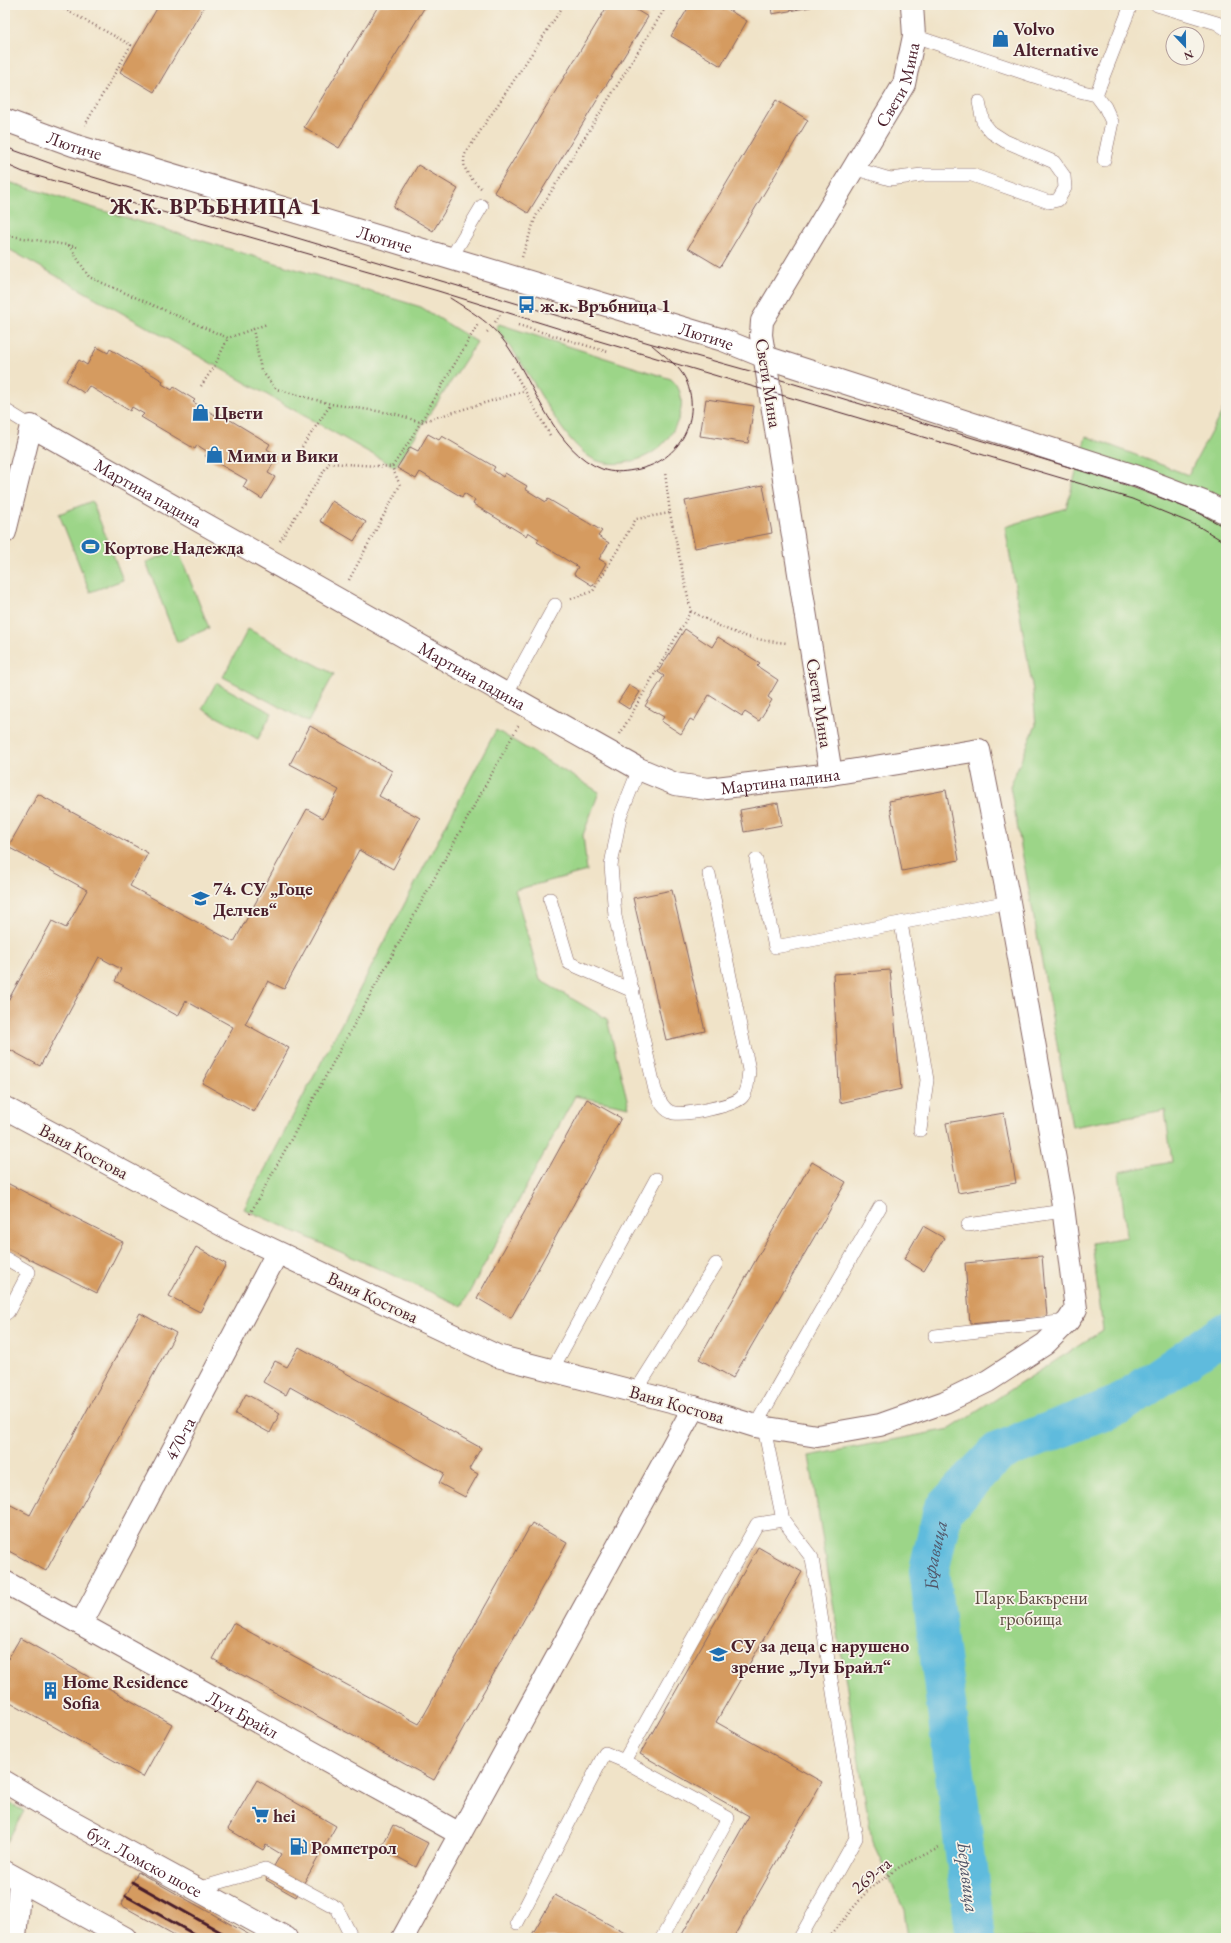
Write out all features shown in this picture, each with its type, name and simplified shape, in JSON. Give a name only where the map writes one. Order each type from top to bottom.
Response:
[{"type":"street","name":"Свети Мина","points":[[831,774],[761,335],[762,321],[904,84],[914,36],[912,5]]},
{"type":"street","name":"Лютиче","points":[[5,120],[74,145],[723,340],[765,356],[1138,477],[1206,503],[1226,513]]},
{"type":"street","points":[[5,532],[32,426]]},
{"type":"street","name":"Мартина падина","points":[[32,426],[507,693],[639,769],[675,784],[708,789],[831,774],[979,750],[1009,902]]},
{"type":"street","points":[[1009,902],[1063,1210],[1076,1309],[1068,1321]]},
{"type":"street","name":"Ваня Костова","points":[[5,1108],[239,1234],[497,1356],[636,1391],[759,1427],[817,1436],[880,1425],[945,1402],[988,1381],[1044,1344],[1068,1321]]},
{"type":"street","name":"470-та","points":[[81,1624],[277,1253]]},
{"type":"street","points":[[403,1938],[694,1407]]},
{"type":"street","name":"Луи Брайл","points":[[5,1582],[460,1834]]},
{"type":"street","name":"бул. Ломско шосе","points":[[5,1782],[64,1817],[286,1938]]},
{"type":"street","points":[[13,1876],[15,1938]]},
{"type":"street","points":[[13,1876],[125,1938]]},
{"type":"lane","points":[[1096,95],[1131,5]]},
{"type":"lane","points":[[1157,5],[1217,23],[1226,29]]},
{"type":"lane","points":[[914,36],[1079,91],[1096,95],[1105,107],[1112,122],[1104,160]]},
{"type":"lane","points":[[853,168],[890,180],[922,174],[972,175],[1049,202],[1058,200],[1065,188],[1064,176],[1054,162],[1005,141],[991,132],[983,122],[979,102]]},
{"type":"lane","points":[[451,258],[482,206]]},
{"type":"lane","name":"Мартина падина","points":[[5,410],[32,426]]},
{"type":"lane","points":[[507,693],[555,605]]},
{"type":"lane","points":[[639,769],[620,817],[611,865],[615,916],[655,1090],[661,1105],[673,1113],[688,1112],[727,1105],[742,1097],[748,1085],[749,1070],[709,874]]},
{"type":"lane","points":[[756,860],[775,948],[1009,902]]},
{"type":"lane","points":[[550,899],[569,963],[633,991]]},
{"type":"lane","points":[[902,923],[927,1080],[920,1130]]},
{"type":"lane","points":[[552,1370],[656,1179]]},
{"type":"lane","points":[[800,1938],[856,1838],[812,1558],[784,1520],[759,1427],[880,1207]]},
{"type":"lane","points":[[968,1225],[1063,1210]]},
{"type":"lane","points":[[5,1258],[29,1272],[8,1312],[5,1314]]},
{"type":"lane","points":[[636,1391],[716,1264]]},
{"type":"lane","points":[[935,1336],[1068,1321]]},
{"type":"lane","points":[[624,1761],[757,1524],[784,1520]]},
{"type":"lane","points":[[517,1923],[605,1753],[624,1761],[728,1818],[662,1938]]},
{"type":"lane","points":[[197,1889],[265,1869],[336,1908],[352,1938]]},
{"type":"path","points":[[57,5],[131,44],[74,145]]},
{"type":"path","points":[[482,206],[484,197],[482,190],[471,179],[465,170],[463,162],[465,154],[564,5]]},
{"type":"path","points":[[520,263],[536,216],[667,5]]},
{"type":"path","points":[[5,235],[79,247]]},
{"type":"path","points":[[69,245],[89,277],[228,338],[267,324]]},
{"type":"path","points":[[495,322],[500,315]]},
{"type":"path","points":[[392,467],[409,442],[478,324]]},
{"type":"path","points":[[518,325],[608,352]]},
{"type":"path","points":[[253,329],[261,370],[276,389],[330,404],[396,414],[420,422],[525,391]]},
{"type":"path","points":[[201,386],[214,367],[228,338]]},
{"type":"path","points":[[512,368],[551,437]]},
{"type":"path","points":[[302,447],[330,404]]},
{"type":"path","points":[[269,559],[329,463],[392,467]]},
{"type":"path","points":[[339,599],[400,485],[392,467]]},
{"type":"path","points":[[610,752],[691,611],[670,513],[665,472]]},
{"type":"path","points":[[555,605],[593,591],[636,519],[670,513]]},
{"type":"path","points":[[691,611],[726,630],[760,641],[810,644]]},
{"type":"path","points":[[239,1234],[529,706]]},
{"type":"path","name":"269-та","points":[[828,1938],[869,1890],[901,1866],[941,1847]]},
{"type":"green space","points":[[5,181],[421,307],[477,342],[395,467],[5,247]]},
{"type":"green space","points":[[499,324],[671,379],[677,386],[681,403],[678,420],[669,437],[656,450],[637,460],[616,464],[597,461],[588,456],[573,442],[556,419],[520,360],[496,328]]},
{"type":"green space","name":"Парк Бакърени гробища","points":[[1226,404],[1226,1938],[908,1938],[904,1910],[872,1841],[809,1456],[950,1429],[1103,1330],[1092,1243],[1127,1237],[1119,1172],[1172,1162],[1165,1110],[1072,1127],[1010,786],[1036,725],[1033,691],[1005,527],[1066,508],[1086,436],[1188,475]]},
{"type":"green space","name":"Кортове Надежда","points":[[92,501],[123,580],[90,592],[59,514]]},
{"type":"green space","name":"Кортове Надежда","points":[[178,550],[209,628],[177,642],[146,562]]},
{"type":"green space","points":[[248,629],[334,674],[308,722],[223,677]]},
{"type":"green space","points":[[216,683],[272,713],[258,739],[202,709]]},
{"type":"green space","points":[[496,730],[599,792],[583,835],[587,871],[515,890],[540,980],[607,1019],[629,1107],[575,1096],[462,1306],[244,1209]]},
{"type":"green space","points":[[5,1801],[24,1811],[6,1844],[5,1844]]},
{"type":"building","points":[[159,5],[205,5],[154,92],[120,72]]},
{"type":"building","points":[[379,5],[426,5],[339,148],[304,127]]},
{"type":"building","points":[[608,5],[628,5],[648,17],[528,213],[494,192]]},
{"type":"building","points":[[690,5],[720,5],[747,21],[721,66],[671,36]]},
{"type":"building","points":[[771,5],[810,5],[811,7],[772,14]]},
{"type":"building","points":[[776,100],[808,120],[720,267],[688,248]]},
{"type":"building","points":[[418,165],[458,189],[433,231],[393,207]]},
{"type":"building","points":[[97,347],[108,353],[110,349],[163,381],[162,384],[172,390],[174,387],[195,400],[193,402],[215,415],[217,412],[270,444],[267,449],[277,456],[268,473],[275,477],[262,499],[243,487],[247,480],[205,456],[208,452],[197,445],[195,449],[141,417],[144,414],[132,407],[130,411],[89,386],[84,393],[66,381],[79,360],[87,365]]},
{"type":"building","points":[[706,399],[754,406],[748,443],[700,436]]},
{"type":"building","points":[[428,434],[439,440],[442,436],[495,467],[493,470],[503,477],[505,473],[527,486],[525,489],[546,502],[548,499],[602,531],[598,536],[609,543],[599,559],[606,563],[593,586],[574,574],[578,567],[537,542],[539,539],[528,532],[526,536],[473,504],[475,500],[464,493],[462,497],[420,472],[416,479],[397,468],[410,447],[418,451]]},
{"type":"building","points":[[763,485],[772,533],[695,548],[685,501]]},
{"type":"building","points":[[332,501],[366,522],[354,541],[320,521]]},
{"type":"building","points":[[685,629],[712,647],[718,637],[760,663],[757,666],[778,680],[768,697],[772,700],[759,721],[745,712],[742,716],[709,695],[694,721],[690,719],[681,734],[661,721],[664,717],[645,706],[664,676],[658,672]]},
{"type":"building","points":[[629,685],[640,692],[629,709],[618,702]]},
{"type":"building","points":[[310,726],[392,771],[379,796],[420,818],[393,869],[359,850],[284,989],[268,981],[245,1024],[289,1048],[254,1112],[202,1083],[233,1027],[186,1001],[178,1016],[115,981],[121,969],[99,957],[40,1066],[5,1047],[5,1006],[52,921],[66,928],[87,890],[8,847],[38,794],[148,853],[130,886],[234,942],[307,809],[323,818],[339,790],[290,764]]},
{"type":"building","points":[[946,790],[959,860],[902,871],[889,801]]},
{"type":"building","points":[[778,803],[782,825],[744,832],[740,810]]},
{"type":"building","points":[[672,890],[705,1031],[666,1040],[633,898]]},
{"type":"building","points":[[890,970],[901,1089],[840,1103],[833,974]]},
{"type":"building","points":[[587,1099],[621,1118],[511,1318],[477,1298]]},
{"type":"building","points":[[1004,1113],[1016,1183],[958,1193],[946,1123]]},
{"type":"building","points":[[812,1162],[846,1182],[733,1378],[699,1359]]},
{"type":"building","points":[[5,1182],[123,1242],[97,1293],[5,1247]]},
{"type":"building","points":[[923,1226],[944,1238],[924,1271],[904,1259]]},
{"type":"building","points":[[196,1247],[226,1264],[200,1312],[169,1296]]},
{"type":"building","points":[[1042,1256],[1047,1317],[970,1324],[965,1263]]},
{"type":"building","points":[[140,1313],[176,1333],[46,1571],[5,1549],[5,1502],[30,1515]]},
{"type":"building","points":[[299,1347],[481,1448],[469,1469],[478,1474],[465,1497],[439,1483],[444,1473],[290,1387],[286,1395],[263,1382],[275,1361],[287,1367]]},
{"type":"building","points":[[246,1394],[280,1413],[270,1433],[235,1414]]},
{"type":"building","points":[[532,1523],[567,1543],[434,1780],[213,1659],[233,1623],[419,1724]]},
{"type":"building","points":[[758,1547],[802,1572],[716,1722],[822,1782],[733,1938],[680,1938],[749,1816],[640,1754]]},
{"type":"building","points":[[20,1638],[172,1724],[143,1777],[5,1699],[5,1664]]},
{"type":"building","points":[[257,1780],[336,1826],[296,1897],[266,1880],[281,1854],[266,1845],[263,1850],[228,1829]]},
{"type":"building","points":[[393,1825],[428,1843],[416,1867],[381,1848]]},
{"type":"building","points":[[138,1872],[255,1938],[180,1938],[121,1905]]},
{"type":"building","points":[[555,1895],[634,1938],[530,1938]]},
{"type":"waterway","name":"Беравица","points":[[976,1938],[929,1571],[943,1510],[998,1452],[1119,1405],[1226,1332]]},
{"type":"tram line","points":[[5,147],[66,169],[649,343],[768,376],[1135,487],[1201,514],[1226,528]]},
{"type":"tram line","points":[[5,164],[23,172],[438,291],[599,341],[1132,499],[1198,526],[1226,543]]},
{"type":"tram line","points":[[450,298],[489,325],[503,339],[519,363],[548,416],[559,433],[572,448],[586,460],[602,469],[610,471],[618,472],[634,470],[649,466],[663,459],[674,450],[688,425],[691,411],[690,395],[686,380],[676,365],[652,345]]},
{"type":"railway","points":[[132,1882],[231,1938]]},
{"type":"railway","points":[[126,1896],[201,1938]]},
{"type":"place","name":"Volvo Alternative","points":[[1000,38]]},
{"type":"place","name":"ж.к. Връбница 1","points":[[527,305]]},
{"type":"place","name":"Цвети","points":[[201,412]]},
{"type":"place","name":"Мими и Вики","points":[[214,455]]},
{"type":"place","name":"Кортове Надежда","points":[[91,547]]},
{"type":"place","name":"74. СУ „Гоце Делчев“","points":[[200,898]]},
{"type":"place","name":"СУ за деца с нарушено зрение „Луи Брайл“","points":[[718,1655]]},
{"type":"place","name":"Home Residence Sofia","points":[[50,1691]]},
{"type":"place","name":"hei","points":[[260,1815]]},
{"type":"place","name":"Ромпетрол","points":[[298,1847]]},
{"type":"district","name":"Ж.К. ВРЪБНИЦА 1","points":[[216,206]]}]
